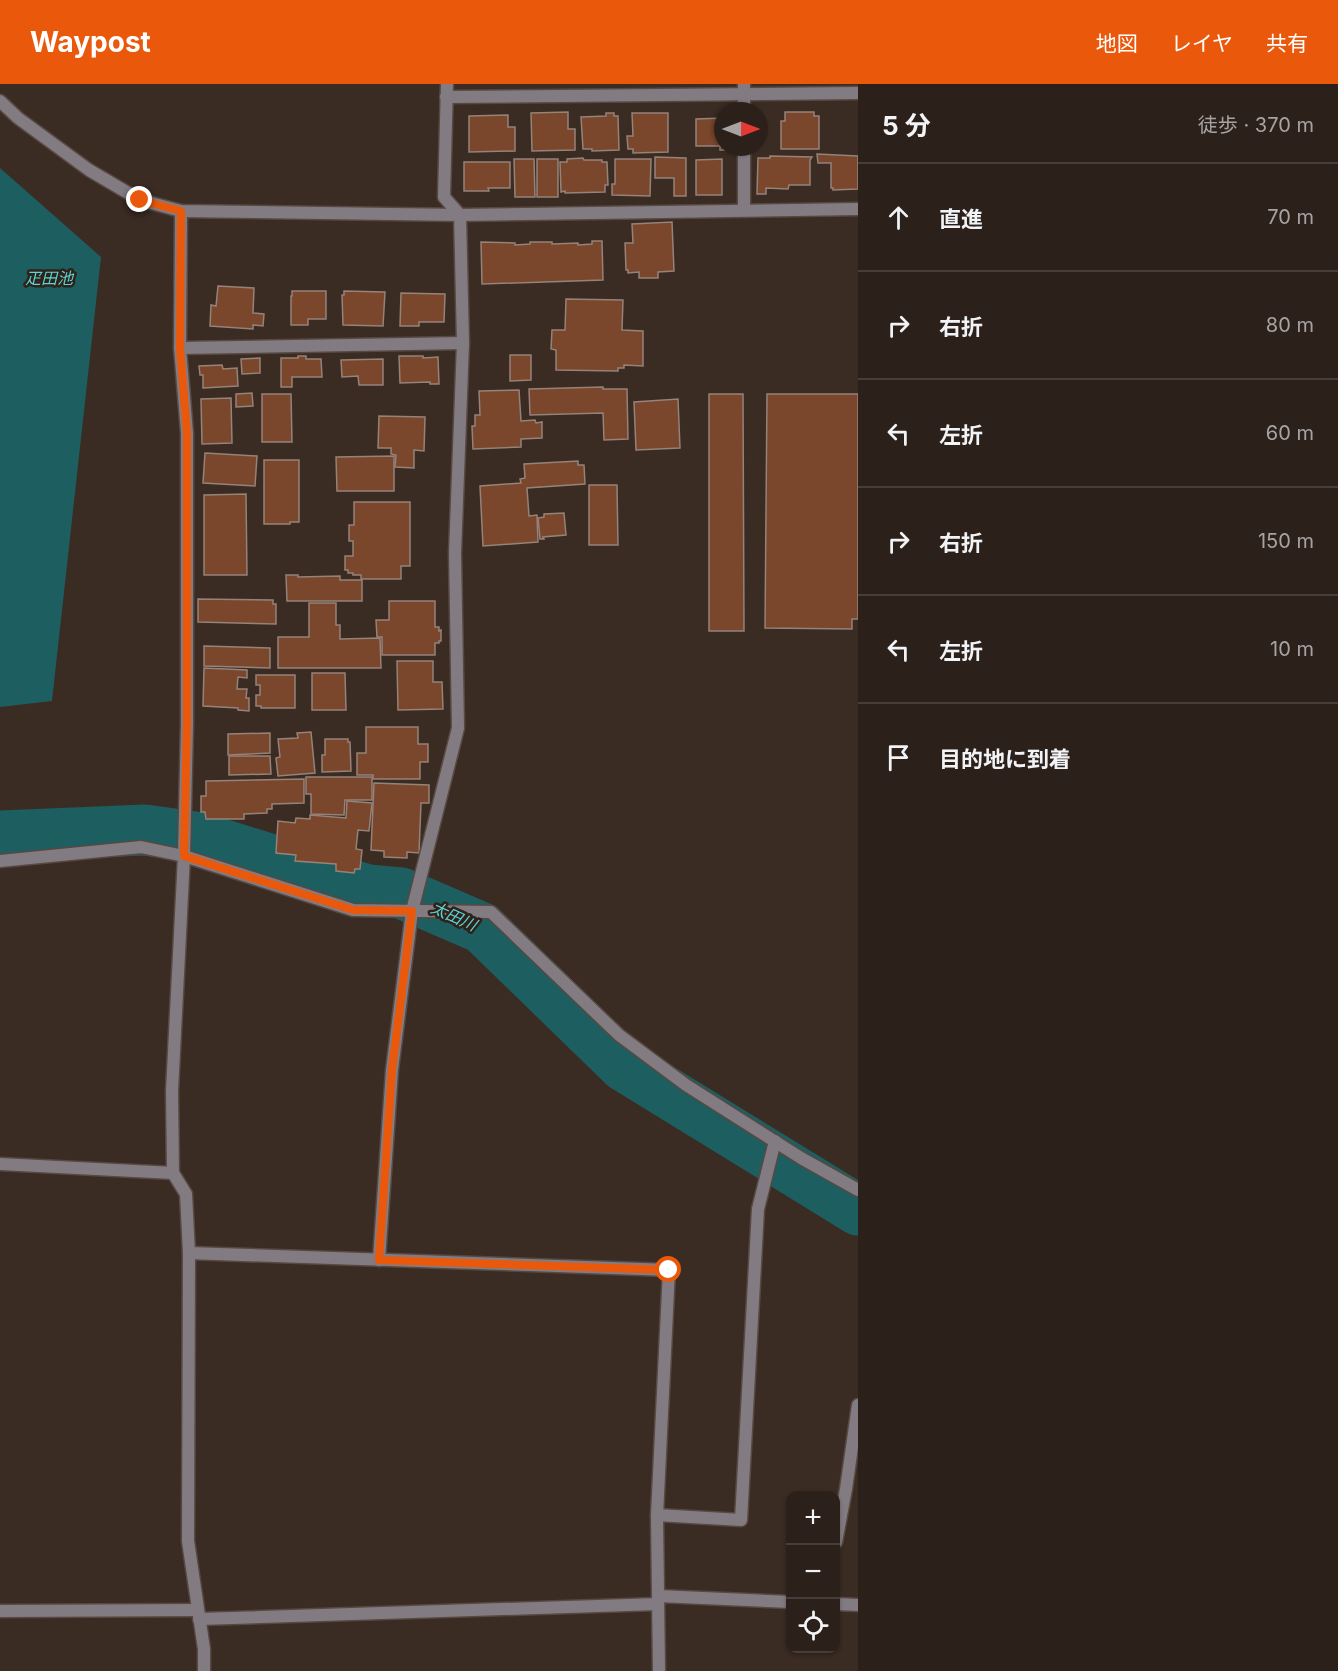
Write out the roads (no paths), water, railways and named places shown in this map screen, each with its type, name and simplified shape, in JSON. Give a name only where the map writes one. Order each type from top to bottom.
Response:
[{"type":"street","points":[[379,1260],[392,1070],[412,911],[458,728],[455,553],[463,343],[460,215],[444,197],[446,90],[744,89],[858,93]]},
{"type":"street","points":[[0,101],[18,118],[89,170],[140,200],[181,211],[460,215],[858,208]]},
{"type":"street","points":[[744,156],[744,210]]},
{"type":"street","points":[[181,211],[180,348],[187,433],[187,724],[184,856],[172,1091],[173,1173],[186,1194],[189,1253],[189,1541],[204,1649],[204,1671]]},
{"type":"street","points":[[180,348],[463,343]]},
{"type":"street","points":[[0,861],[141,847],[184,856],[353,910],[490,912],[619,1035],[686,1085],[801,1158],[858,1190]]},
{"type":"street","points":[[657,1515],[741,1520],[758,1209],[775,1142]]},
{"type":"street","points":[[0,1164],[173,1173]]},
{"type":"street","points":[[189,1253],[669,1270],[657,1515],[659,1671]]},
{"type":"street","points":[[840,1521],[858,1405]]},
{"type":"street","points":[[0,1611],[199,1615],[658,1600],[786,1602]]},
{"type":"street","points":[[840,1604],[858,1605]]},
{"type":"water","name":"疋田池","points":[[0,168],[101,257],[52,701],[0,707]]},
{"type":"waterway","name":"太田川","points":[[0,836],[145,830],[202,838],[368,890],[401,893],[482,928],[624,1066],[858,1210]]}]
